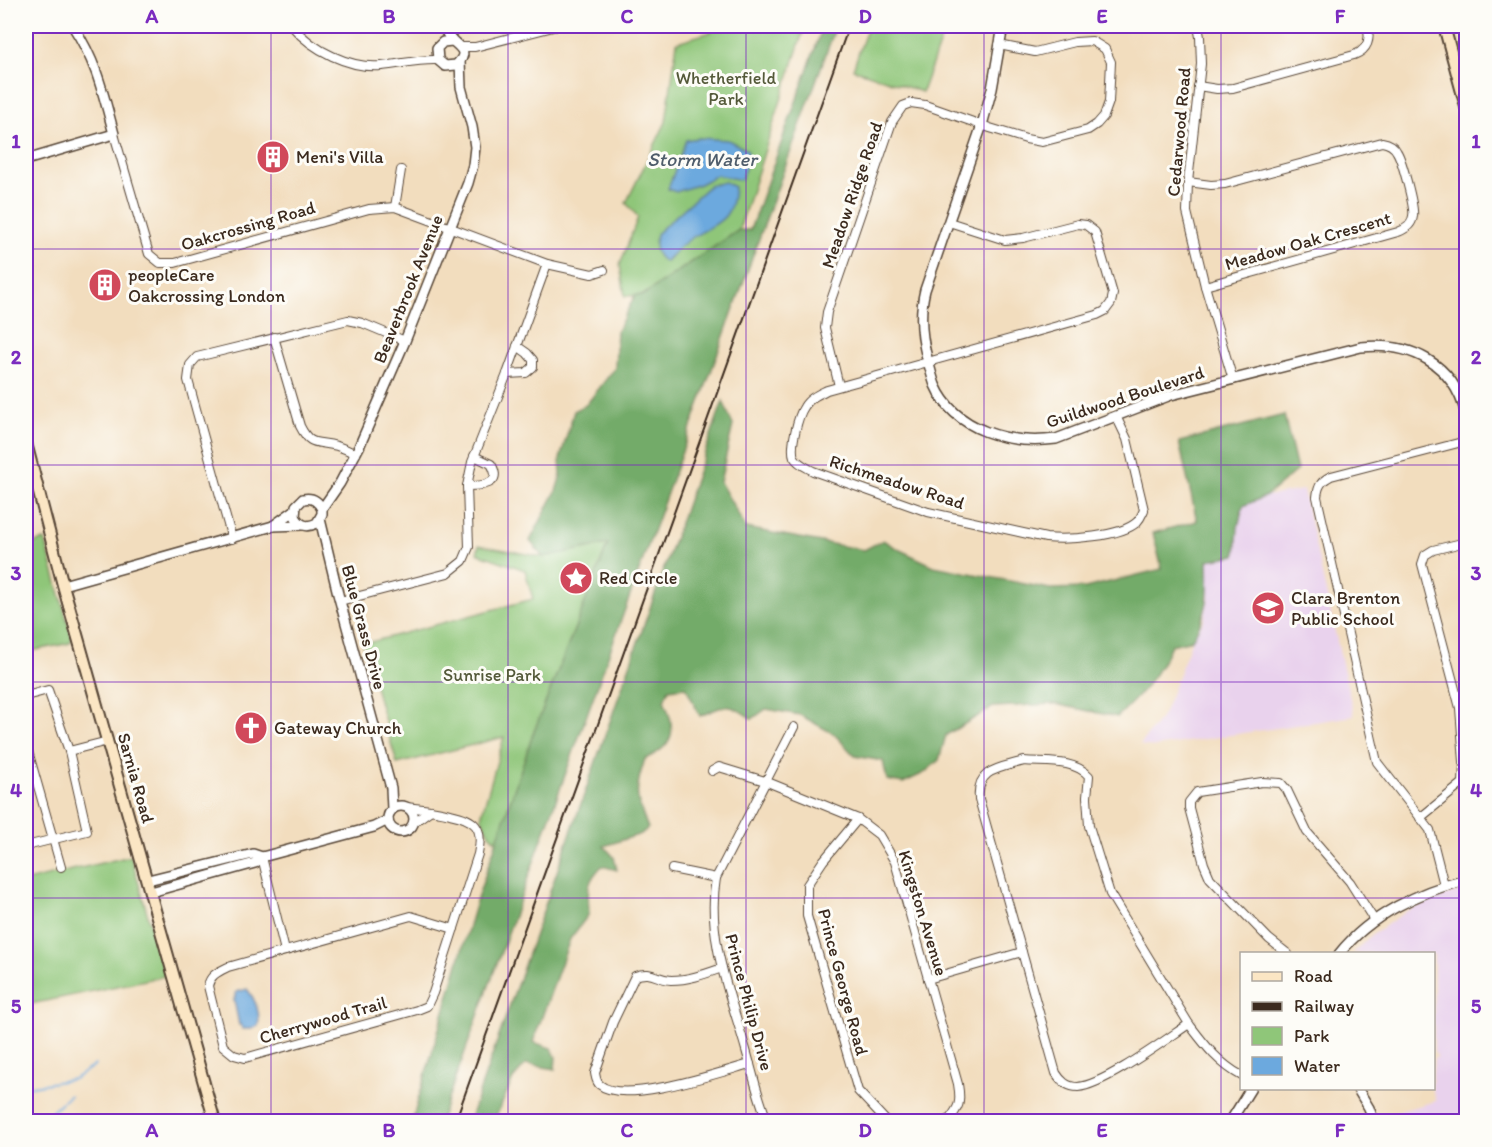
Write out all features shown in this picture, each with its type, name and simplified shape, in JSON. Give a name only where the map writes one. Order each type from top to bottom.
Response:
[{"type":"main road","points":[[1444,26],[1467,107]]},
{"type":"main road","name":"Sarnia Road","points":[[26,443],[63,585],[215,1122]]},
{"type":"street","name":"Oakcrossing Road","points":[[73,26],[87,46],[96,67],[149,254],[160,263],[175,263],[369,209],[395,207],[451,226],[547,264],[591,274],[604,270]]},
{"type":"street","points":[[292,26],[309,42],[338,58],[367,67],[424,59],[451,67],[461,55],[475,47],[539,28],[557,26]]},
{"type":"street","points":[[441,63],[444,44],[443,26]]},
{"type":"street","name":"Guildwood Boulevard","points":[[1003,26],[992,89],[982,125],[922,302],[920,315],[922,336],[935,385],[944,400],[969,425],[987,433],[1014,439],[1038,441],[1056,439],[1171,395],[1361,347],[1392,346],[1420,354],[1450,378],[1467,414]]},
{"type":"street","name":"Cedarwood Road","points":[[1198,26],[1201,64],[1188,182],[1187,212],[1205,286],[1233,380]]},
{"type":"street","points":[[1198,86],[1217,89],[1233,88],[1354,55],[1367,45],[1369,36],[1367,26]]},
{"type":"street","name":"Meadow Ridge Road","points":[[839,386],[825,328],[827,312],[897,113],[903,106],[911,103],[925,105],[1026,139],[1042,142],[1074,135],[1097,124],[1104,116],[1108,102],[1111,62],[1105,49],[1092,41],[1075,42],[1035,51],[999,45]]},
{"type":"street","points":[[424,59],[444,44]]},
{"type":"street","points":[[444,44],[461,55]]},
{"type":"street","name":"Beaverbrook Avenue","points":[[322,509],[356,454],[405,341],[468,183],[475,147],[461,87],[461,55]]},
{"type":"street","name":"Beaverbrook Avenue","points":[[441,63],[461,87]]},
{"type":"street","points":[[26,159],[114,134]]},
{"type":"street","name":"Meadow Oak Crescent","points":[[1188,182],[1225,184],[1382,142],[1391,145],[1399,155],[1413,209],[1411,223],[1406,229],[1398,232],[1205,286]]},
{"type":"street","points":[[395,207],[402,170]]},
{"type":"street","name":"Richmeadow Road","points":[[949,222],[1005,240],[1023,238],[1078,224],[1086,225],[1095,232],[1113,294],[1111,303],[1106,310],[1097,315],[839,386],[813,398],[804,406],[792,450],[795,459],[802,466],[928,512],[1064,540],[1085,538],[1131,527],[1140,520],[1144,510],[1127,439],[1116,416]]},
{"type":"street","points":[[340,601],[448,573],[463,561],[469,548],[467,486],[474,456],[547,264]]},
{"type":"street","points":[[232,539],[188,380],[190,365],[196,357],[348,320],[362,323],[405,341]]},
{"type":"street","points":[[274,338],[300,426],[306,438],[316,444],[335,446],[356,454]]},
{"type":"street","points":[[507,374],[526,373],[532,367],[533,360],[527,352],[517,346]]},
{"type":"street","points":[[1444,885],[1430,830],[1377,762],[1317,497],[1318,487],[1323,480],[1331,476],[1467,441]]},
{"type":"street","points":[[467,486],[485,486],[494,476],[494,467],[491,464],[474,456]]},
{"type":"street","points":[[273,526],[294,511],[299,501],[331,494]]},
{"type":"street","points":[[63,585],[273,526],[304,526],[317,523],[322,509],[314,499]]},
{"type":"street","points":[[294,511],[294,516],[304,526]]},
{"type":"street","name":"Blue Grass Drive","points":[[320,519],[391,788],[392,809]]},
{"type":"street","name":"Blue Grass Drive","points":[[304,526],[325,544]]},
{"type":"street","points":[[1420,818],[1463,783],[1464,762],[1460,708],[1422,564],[1425,555],[1433,550],[1467,542]]},
{"type":"street","points":[[26,696],[48,690],[69,752],[87,831],[26,846]]},
{"type":"street","name":"Prince Philip Drive","points":[[768,1122],[722,968],[713,922],[712,898],[716,878],[794,727]]},
{"type":"street","points":[[69,752],[108,741]]},
{"type":"street","points":[[26,744],[61,867]]},
{"type":"street","points":[[1189,1024],[1104,1079],[1079,1087],[1068,1086],[1061,1082],[1056,1073],[979,799],[978,789],[987,773],[1024,762],[1071,765],[1082,769],[1089,776],[1087,797],[1089,826],[1110,894],[1189,1024],[1210,1053],[1227,1068],[1240,1075]]},
{"type":"street","name":"Kingston Avenue","points":[[712,771],[719,767],[765,781],[858,819],[879,835],[895,862],[960,1099],[957,1111],[948,1122]]},
{"type":"street","points":[[1285,952],[1269,939],[1210,878],[1189,808],[1189,802],[1197,792],[1262,782],[1281,783],[1287,790],[1307,832],[1350,882],[1374,920]]},
{"type":"street","name":"Blue Grass Drive","points":[[391,788],[405,807]]},
{"type":"street","points":[[389,824],[392,809],[405,807],[413,814],[413,823]]},
{"type":"street","name":"Cherrywood Trail","points":[[405,807],[466,817],[475,824],[480,836],[478,854],[454,929],[433,993],[426,1006],[246,1058],[234,1055],[223,1047],[208,986],[209,979],[228,967],[411,916],[454,929]]},
{"type":"street","points":[[389,824],[398,832],[404,832],[431,810]]},
{"type":"street","name":"Prince George Road","points":[[858,819],[823,861],[807,885],[807,916],[858,1091],[887,1122]]},
{"type":"street","points":[[151,892],[255,863],[262,857],[389,824]]},
{"type":"street","points":[[148,880],[254,854],[262,857]]},
{"type":"street","points":[[262,857],[285,951]]},
{"type":"street","points":[[672,869],[716,878]]},
{"type":"street","points":[[1341,952],[1374,920],[1396,907],[1444,885],[1467,880]]},
{"type":"street","points":[[928,979],[1022,952]]},
{"type":"street","points":[[722,968],[682,980],[668,980],[645,972],[635,976],[613,1022],[595,1073],[596,1081],[601,1087],[610,1089],[634,1091],[656,1089],[750,1064]]},
{"type":"street","points":[[1230,1122],[1250,1090]]},
{"type":"street","points":[[1358,1090],[1369,1108],[1374,1122]]},
{"type":"shaded area","name":"Clara Brenton Public School","points":[[1303,490],[1354,716],[1154,747],[1140,745],[1163,715],[1192,640],[1204,620],[1209,597],[1208,559],[1235,555],[1243,506],[1267,496]]},
{"type":"shaded area","points":[[1466,890],[1466,1121],[1387,1121],[1386,1115],[1436,1101],[1432,1090],[1435,1090],[1435,1058],[1438,1057],[1435,1053],[1435,952],[1354,952],[1368,938],[1405,912],[1437,898]]},
{"type":"green space","name":"Whetherfield Park","points":[[710,26],[805,26],[739,230],[643,295],[625,296],[620,265],[638,217],[626,203],[666,122],[677,42],[711,32]]},
{"type":"green space","points":[[823,26],[836,26],[440,1121],[412,1121],[475,905],[533,734],[608,544],[543,557],[530,541],[556,491],[561,475],[560,459],[574,411],[586,405],[615,368],[617,331],[635,295],[643,295],[739,230],[750,230]]},
{"type":"green space","points":[[868,26],[946,26],[922,92],[853,69]]},
{"type":"green space","points":[[723,401],[733,425],[720,482],[746,528],[864,550],[883,540],[934,566],[1050,589],[1085,588],[1162,569],[1153,533],[1197,521],[1179,442],[1284,415],[1297,470],[1266,496],[1243,506],[1238,527],[1236,555],[1208,560],[1207,601],[1192,640],[1171,645],[1148,684],[1117,717],[1055,704],[993,707],[946,735],[939,760],[924,773],[903,783],[887,780],[883,761],[855,756],[834,734],[800,715],[766,709],[752,719],[732,707],[722,707],[700,716],[686,687],[669,689],[664,700],[671,719],[671,735],[663,748],[645,759],[639,779],[638,801],[648,828],[641,834],[604,846],[614,857],[617,870],[602,866],[590,883],[589,914],[570,939],[533,1042],[551,1048],[556,1057],[555,1069],[526,1064],[513,1079],[494,1121],[469,1121]]},
{"type":"green space","points":[[45,540],[72,638],[70,643],[26,652],[26,545]]},
{"type":"green space","name":"Sunrise Park","points":[[608,543],[497,842],[489,834],[481,817],[504,737],[397,764],[363,644],[533,599],[525,570],[477,553],[479,545],[543,557]]},
{"type":"green space","points":[[131,856],[165,976],[26,1005],[26,881]]},
{"type":"water","name":"Storm Water","points":[[699,138],[728,140],[747,150],[749,156],[741,180],[717,175],[700,184],[676,192],[668,189],[686,140]]},
{"type":"water","name":"Storm Water","points":[[725,182],[734,187],[729,210],[725,217],[686,242],[665,262],[656,250],[656,234],[710,185]]},
{"type":"water","points":[[247,989],[257,1006],[259,1021],[258,1026],[242,1029],[239,1025],[234,1000],[236,992]]},
{"type":"waterway","points":[[26,1087],[74,1079],[95,1065]]},
{"type":"waterway","points":[[46,1122],[49,1114],[70,1095]]},
{"type":"railway","points":[[455,1122],[849,26]]},
{"type":"place","name":"Meni's Villa","points":[[273,157]]},
{"type":"place","name":"peopleCare Oakcrossing London","points":[[105,285]]},
{"type":"place","name":"Red Circle","points":[[576,578]]},
{"type":"place","name":"Clara Brenton Public School","points":[[1268,608]]},
{"type":"place","name":"Gateway Church","points":[[251,728]]}]
